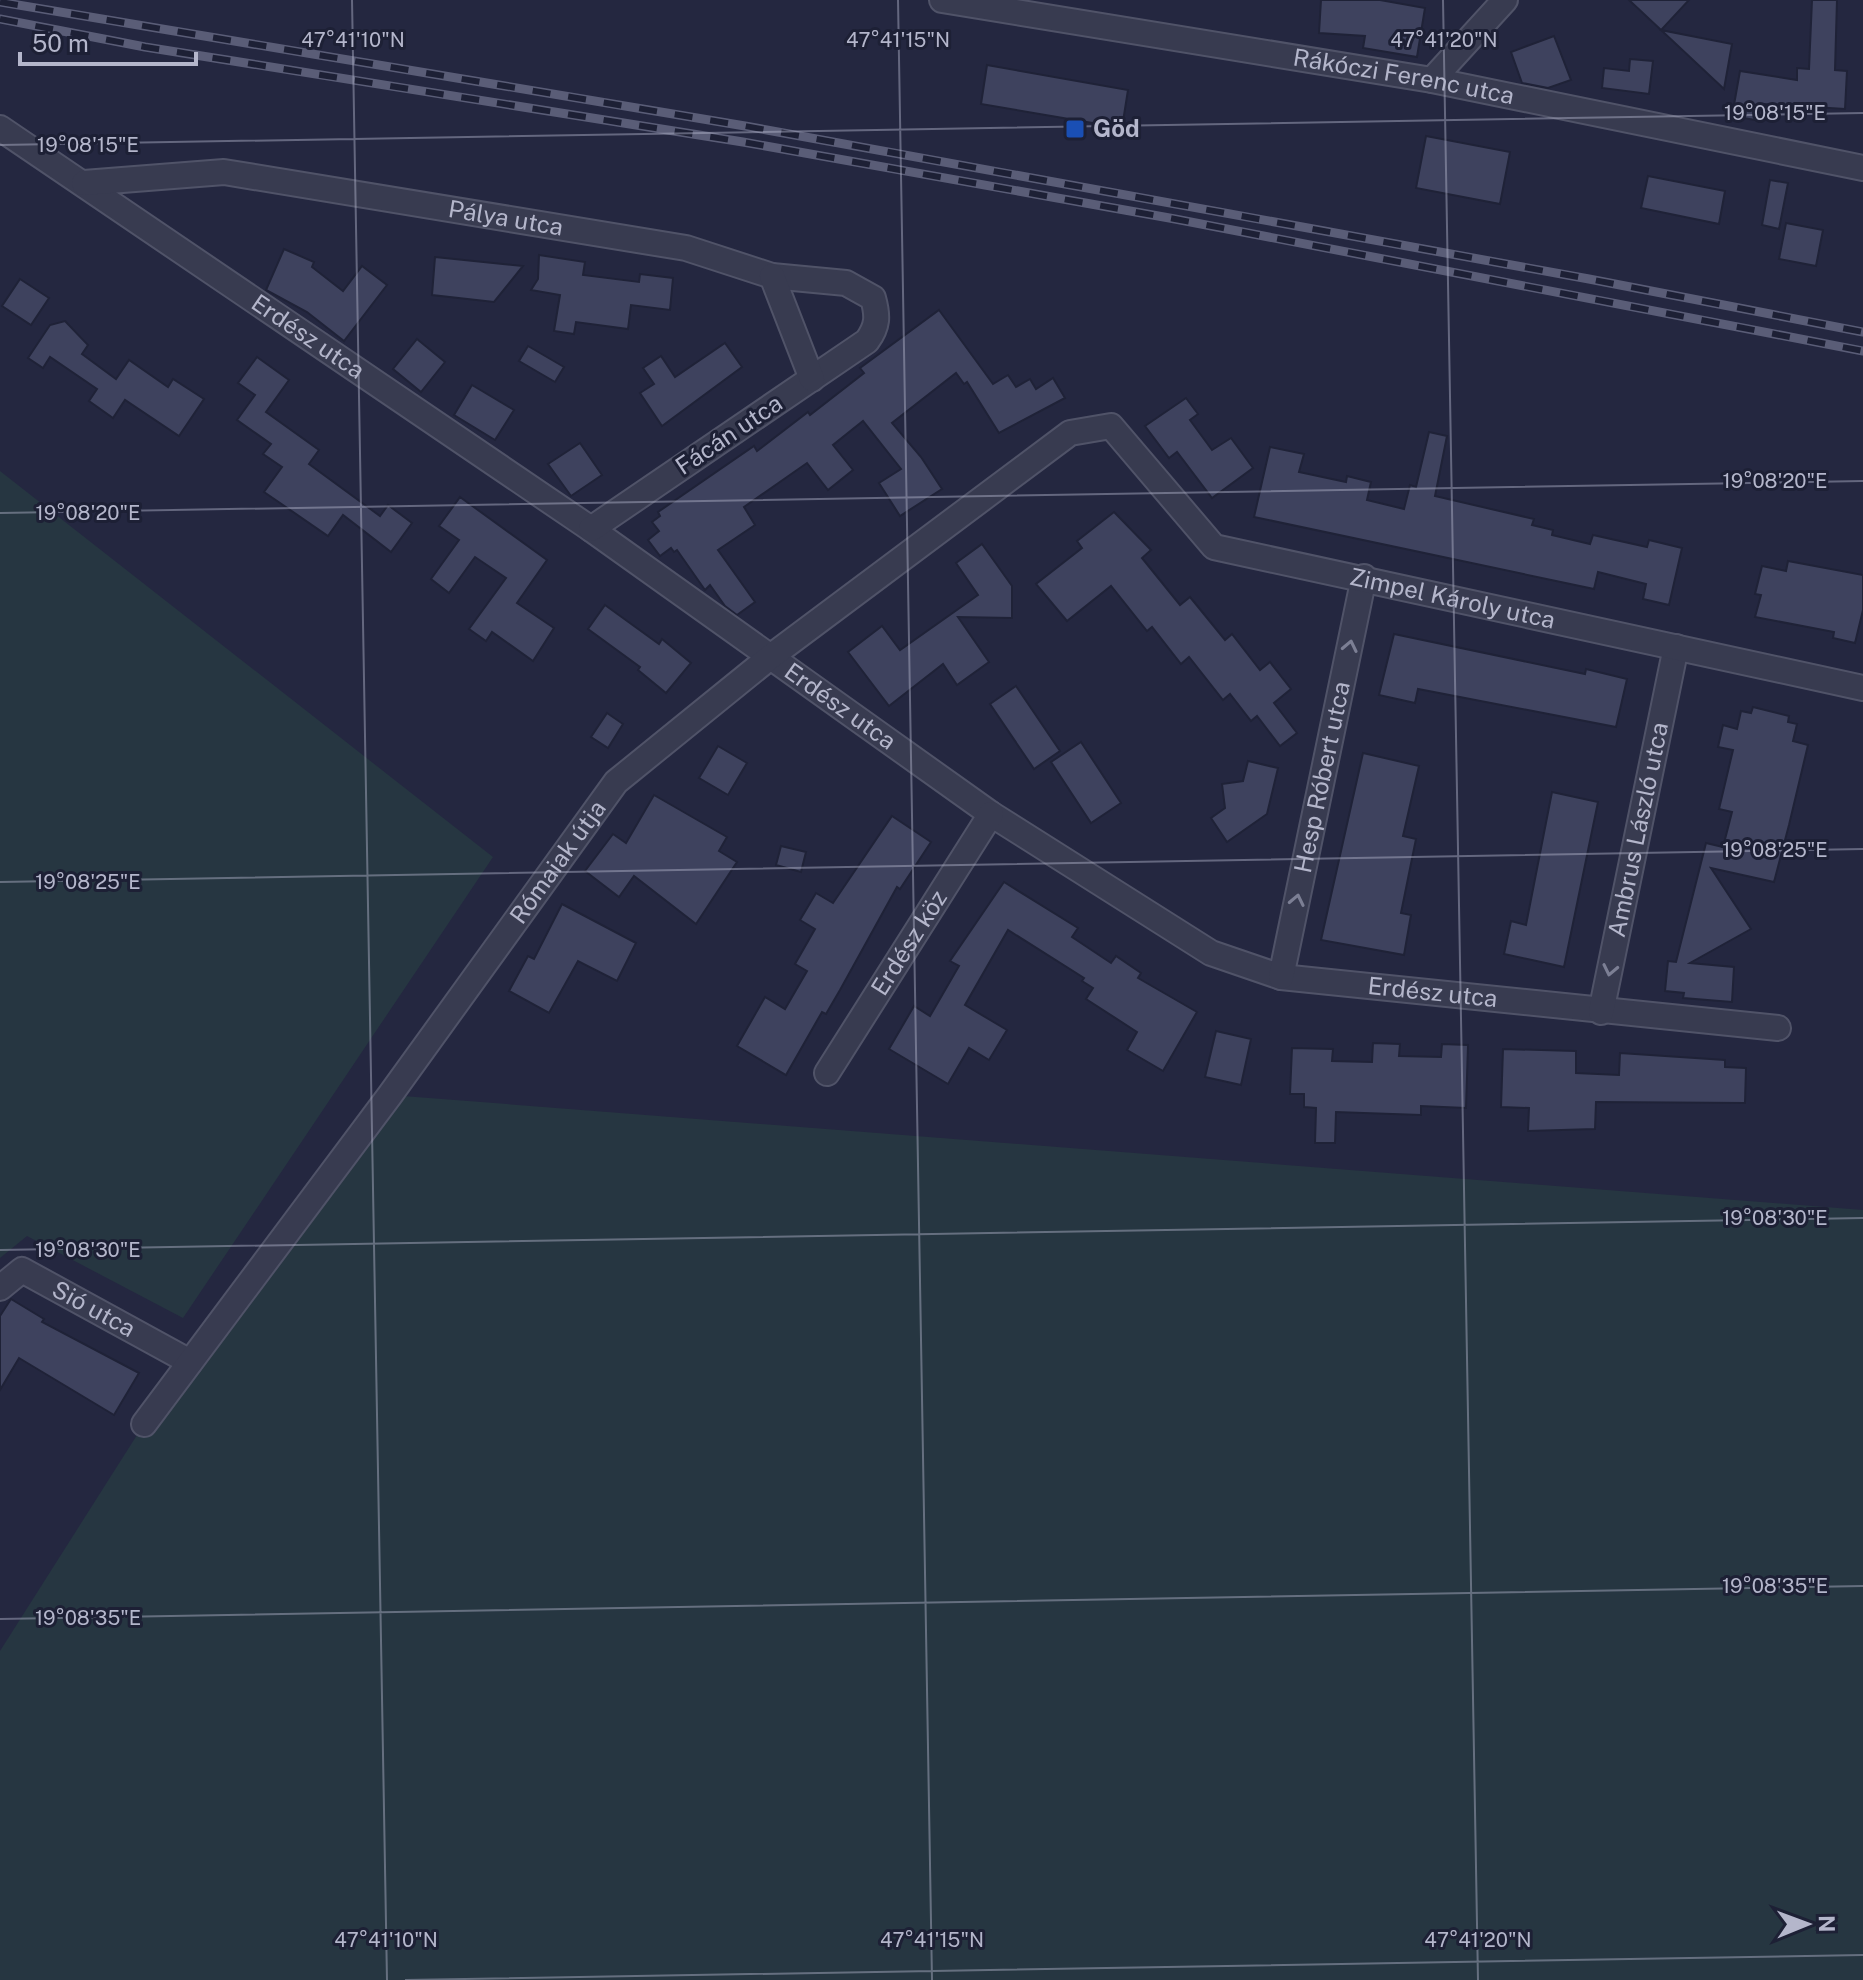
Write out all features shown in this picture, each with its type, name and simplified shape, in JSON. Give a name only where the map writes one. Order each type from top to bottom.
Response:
[{"type":"street","name":"Rákóczi Ferenc utca","points":[[942,0],[1076,11],[1863,168]]},
{"type":"street","points":[[1432,80],[1505,0]]},
{"type":"street","name":"Erdész utca","points":[[0,128],[591,529],[991,814],[1211,953],[1281,977],[1778,1028]]},
{"type":"street","name":"Pálya utca","points":[[84,183],[224,172],[686,248],[772,276],[846,283],[862,289],[873,298],[877,313],[875,330],[867,341]]},
{"type":"street","points":[[772,276],[812,379]]},
{"type":"street","name":"Fácán utca","points":[[591,529],[867,341]]},
{"type":"street","name":"Zimpel Károly utca","points":[[1095,427],[1111,426],[1214,547],[1364,577],[1863,688]]},
{"type":"street","name":"Rómaiak útja","points":[[144,1424],[390,1095],[616,782],[769,658],[1070,433],[1095,427]]},
{"type":"street","name":"Hesp Róbert utca","points":[[1281,977],[1364,577]]},
{"type":"street","name":"Ambrus László utca","points":[[1601,1012],[1676,647]]},
{"type":"street","name":"Erdész köz","points":[[827,1073],[991,814]]},
{"type":"street","name":"Sió utca","points":[[0,1288],[22,1270],[190,1362]]},
{"type":"shaded area","points":[[0,471],[493,857],[183,1318],[27,1236],[0,1258]]},
{"type":"shaded area","points":[[390,1095],[1863,1210],[1863,1980],[0,1980],[0,1651],[144,1424]]},
{"type":"building","points":[[1321,0],[1380,0],[1425,8],[1417,57],[1363,48],[1365,36],[1319,33]]},
{"type":"building","points":[[1629,0],[1689,0],[1661,30]]},
{"type":"building","points":[[1812,0],[1837,0],[1835,70],[1847,71],[1845,109],[1764,104],[1761,121],[1732,116],[1740,71],[1797,80],[1797,68],[1809,69]]},
{"type":"building","points":[[1661,30],[1732,44],[1724,89]]},
{"type":"building","points":[[1554,36],[1571,80],[1548,88],[1522,83],[1511,52]]},
{"type":"building","points":[[1630,59],[1653,61],[1649,94],[1602,88],[1604,68],[1629,71]]},
{"type":"building","points":[[987,65],[1128,90],[1122,128],[981,104]]},
{"type":"building","points":[[1426,136],[1510,152],[1500,204],[1416,188]]},
{"type":"building","points":[[1648,176],[1725,191],[1719,224],[1641,208]]},
{"type":"building","points":[[1770,180],[1788,183],[1779,229],[1762,225]]},
{"type":"building","points":[[1786,223],[1823,230],[1816,266],[1779,259]]},
{"type":"building","points":[[284,249],[314,262],[312,267],[343,291],[362,266],[387,285],[344,341],[307,312],[266,290]]},
{"type":"building","points":[[539,255],[585,262],[583,275],[639,282],[640,274],[673,278],[670,310],[631,305],[628,329],[576,322],[574,334],[554,331],[560,295],[531,290],[538,279]]},
{"type":"building","points":[[435,257],[523,266],[494,302],[432,295]]},
{"type":"building","points":[[20,279],[49,298],[31,325],[2,306]]},
{"type":"building","points":[[939,310],[993,384],[1008,375],[1016,387],[1030,379],[1036,389],[1053,378],[1065,398],[999,433],[967,382],[964,384],[956,373],[892,423],[921,457],[942,489],[900,516],[879,483],[901,469],[863,421],[833,445],[853,470],[828,490],[807,463],[744,507],[755,525],[718,550],[755,602],[737,615],[725,606],[710,585],[705,590],[677,550],[674,552],[671,548],[660,556],[648,540],[659,531],[652,522],[660,516],[658,512],[754,446],[757,451],[808,412],[810,415],[864,373],[860,368]]},
{"type":"building","points":[[65,321],[88,345],[82,354],[116,379],[129,360],[168,387],[173,379],[204,399],[179,436],[125,400],[113,418],[89,401],[97,389],[50,357],[43,368],[28,358],[50,325]]},
{"type":"building","points":[[417,339],[445,362],[421,392],[393,369]]},
{"type":"building","points":[[725,343],[742,367],[662,426],[640,393],[654,384],[643,368],[661,356],[675,377]]},
{"type":"building","points":[[528,346],[564,367],[555,382],[519,361]]},
{"type":"building","points":[[257,357],[289,380],[266,412],[319,450],[309,464],[380,516],[388,505],[412,523],[391,552],[343,515],[328,536],[264,492],[282,467],[263,454],[271,444],[237,420],[255,395],[238,383]]},
{"type":"building","points":[[472,385],[514,410],[495,440],[454,415]]},
{"type":"building","points":[[1186,398],[1198,414],[1190,420],[1212,450],[1231,438],[1253,468],[1212,498],[1177,452],[1169,458],[1145,426]]},
{"type":"building","points":[[1429,432],[1447,436],[1435,496],[1534,519],[1532,525],[1553,530],[1552,535],[1590,544],[1593,535],[1647,547],[1649,540],[1682,548],[1669,605],[1643,599],[1646,584],[1598,572],[1594,589],[1254,517],[1270,447],[1304,454],[1299,472],[1346,482],[1347,476],[1371,482],[1367,500],[1404,509],[1410,485],[1416,487]]},
{"type":"building","points":[[580,443],[602,475],[571,496],[548,464]]},
{"type":"building","points":[[460,497],[547,560],[517,603],[554,628],[533,661],[492,632],[486,641],[469,629],[506,578],[475,557],[449,593],[431,579],[459,540],[439,526]]},
{"type":"building","points":[[1114,512],[1151,550],[1142,558],[1180,605],[1190,597],[1225,640],[1232,634],[1260,670],[1270,662],[1291,689],[1274,703],[1297,733],[1280,746],[1257,716],[1251,721],[1230,694],[1223,700],[1189,657],[1181,664],[1152,627],[1147,631],[1111,586],[1067,621],[1036,584],[1082,548],[1077,541]]},
{"type":"building","points":[[982,544],[1012,586],[1012,618],[958,617],[989,662],[957,685],[943,664],[889,706],[848,652],[882,626],[900,650],[978,595],[956,563]]},
{"type":"building","points":[[1788,561],[1863,575],[1863,610],[1855,643],[1833,638],[1834,632],[1755,617],[1761,595],[1755,594],[1762,566],[1786,571]]},
{"type":"building","points":[[605,605],[659,644],[662,639],[691,663],[666,693],[638,670],[640,667],[588,629]]},
{"type":"building","points":[[1394,634],[1585,674],[1586,669],[1627,679],[1616,727],[1418,689],[1415,703],[1379,695]]},
{"type":"building","points":[[1016,686],[1060,751],[1034,769],[990,704]]},
{"type":"building","points":[[1753,707],[1789,716],[1788,722],[1797,724],[1793,741],[1808,745],[1789,825],[1774,882],[1711,868],[1751,929],[1690,963],[1734,967],[1732,1002],[1683,998],[1684,993],[1665,991],[1668,961],[1676,962],[1706,843],[1723,847],[1732,812],[1719,809],[1733,750],[1718,747],[1723,725],[1737,729],[1741,711],[1751,713]]},
{"type":"building","points":[[607,713],[623,724],[608,748],[591,737]]},
{"type":"building","points":[[1081,742],[1121,803],[1091,823],[1051,762]]},
{"type":"building","points":[[718,746],[747,763],[728,795],[699,778]]},
{"type":"building","points":[[1363,753],[1419,766],[1403,836],[1416,839],[1401,913],[1411,915],[1404,955],[1321,940]]},
{"type":"building","points":[[1248,761],[1278,768],[1267,814],[1227,842],[1211,818],[1225,808],[1222,784],[1243,781]]},
{"type":"building","points":[[1552,792],[1598,802],[1564,967],[1504,954],[1511,921],[1526,925]]},
{"type":"building","points":[[654,795],[727,837],[719,851],[737,862],[696,924],[634,876],[619,897],[585,871],[613,834],[626,843]]},
{"type":"building","points":[[892,816],[931,842],[900,889],[897,887],[826,1014],[822,1012],[786,1075],[737,1046],[765,997],[785,1009],[807,971],[795,964],[815,929],[800,920],[816,893],[833,903]]},
{"type":"building","points":[[781,846],[806,852],[801,872],[776,865]]},
{"type":"building","points":[[1004,882],[1078,928],[1072,937],[1111,963],[1116,956],[1141,973],[1138,978],[1197,1012],[1163,1071],[1127,1050],[1137,1032],[1086,999],[1093,988],[1082,981],[1084,978],[1008,930],[965,1005],[1007,1030],[989,1060],[969,1048],[948,1084],[889,1049],[914,1006],[930,1016],[959,966],[950,961]]},
{"type":"building","points":[[562,904],[636,943],[617,981],[578,961],[549,1013],[509,991],[528,956],[534,959]]},
{"type":"building","points":[[1216,1031],[1251,1039],[1241,1085],[1205,1077]]},
{"type":"building","points":[[1373,1043],[1400,1044],[1399,1056],[1441,1057],[1442,1044],[1468,1045],[1466,1108],[1421,1106],[1421,1115],[1336,1112],[1335,1143],[1315,1143],[1316,1108],[1304,1107],[1304,1094],[1290,1094],[1292,1048],[1333,1049],[1332,1061],[1372,1062]]},
{"type":"building","points":[[1503,1049],[1576,1051],[1576,1073],[1619,1075],[1620,1053],[1725,1060],[1725,1067],[1746,1068],[1745,1103],[1596,1102],[1595,1129],[1528,1131],[1529,1108],[1501,1107]]},
{"type":"building","points":[[11,1299],[44,1319],[42,1322],[139,1373],[114,1415],[19,1358],[0,1390],[0,1316]]},
{"type":"railway","points":[[0,2],[745,126],[1589,279],[1863,332]]},
{"type":"railway","points":[[0,19],[145,47],[743,142],[1175,219],[1863,351]]},
{"type":"place","name":"Göd","points":[[1075,129]]}]
